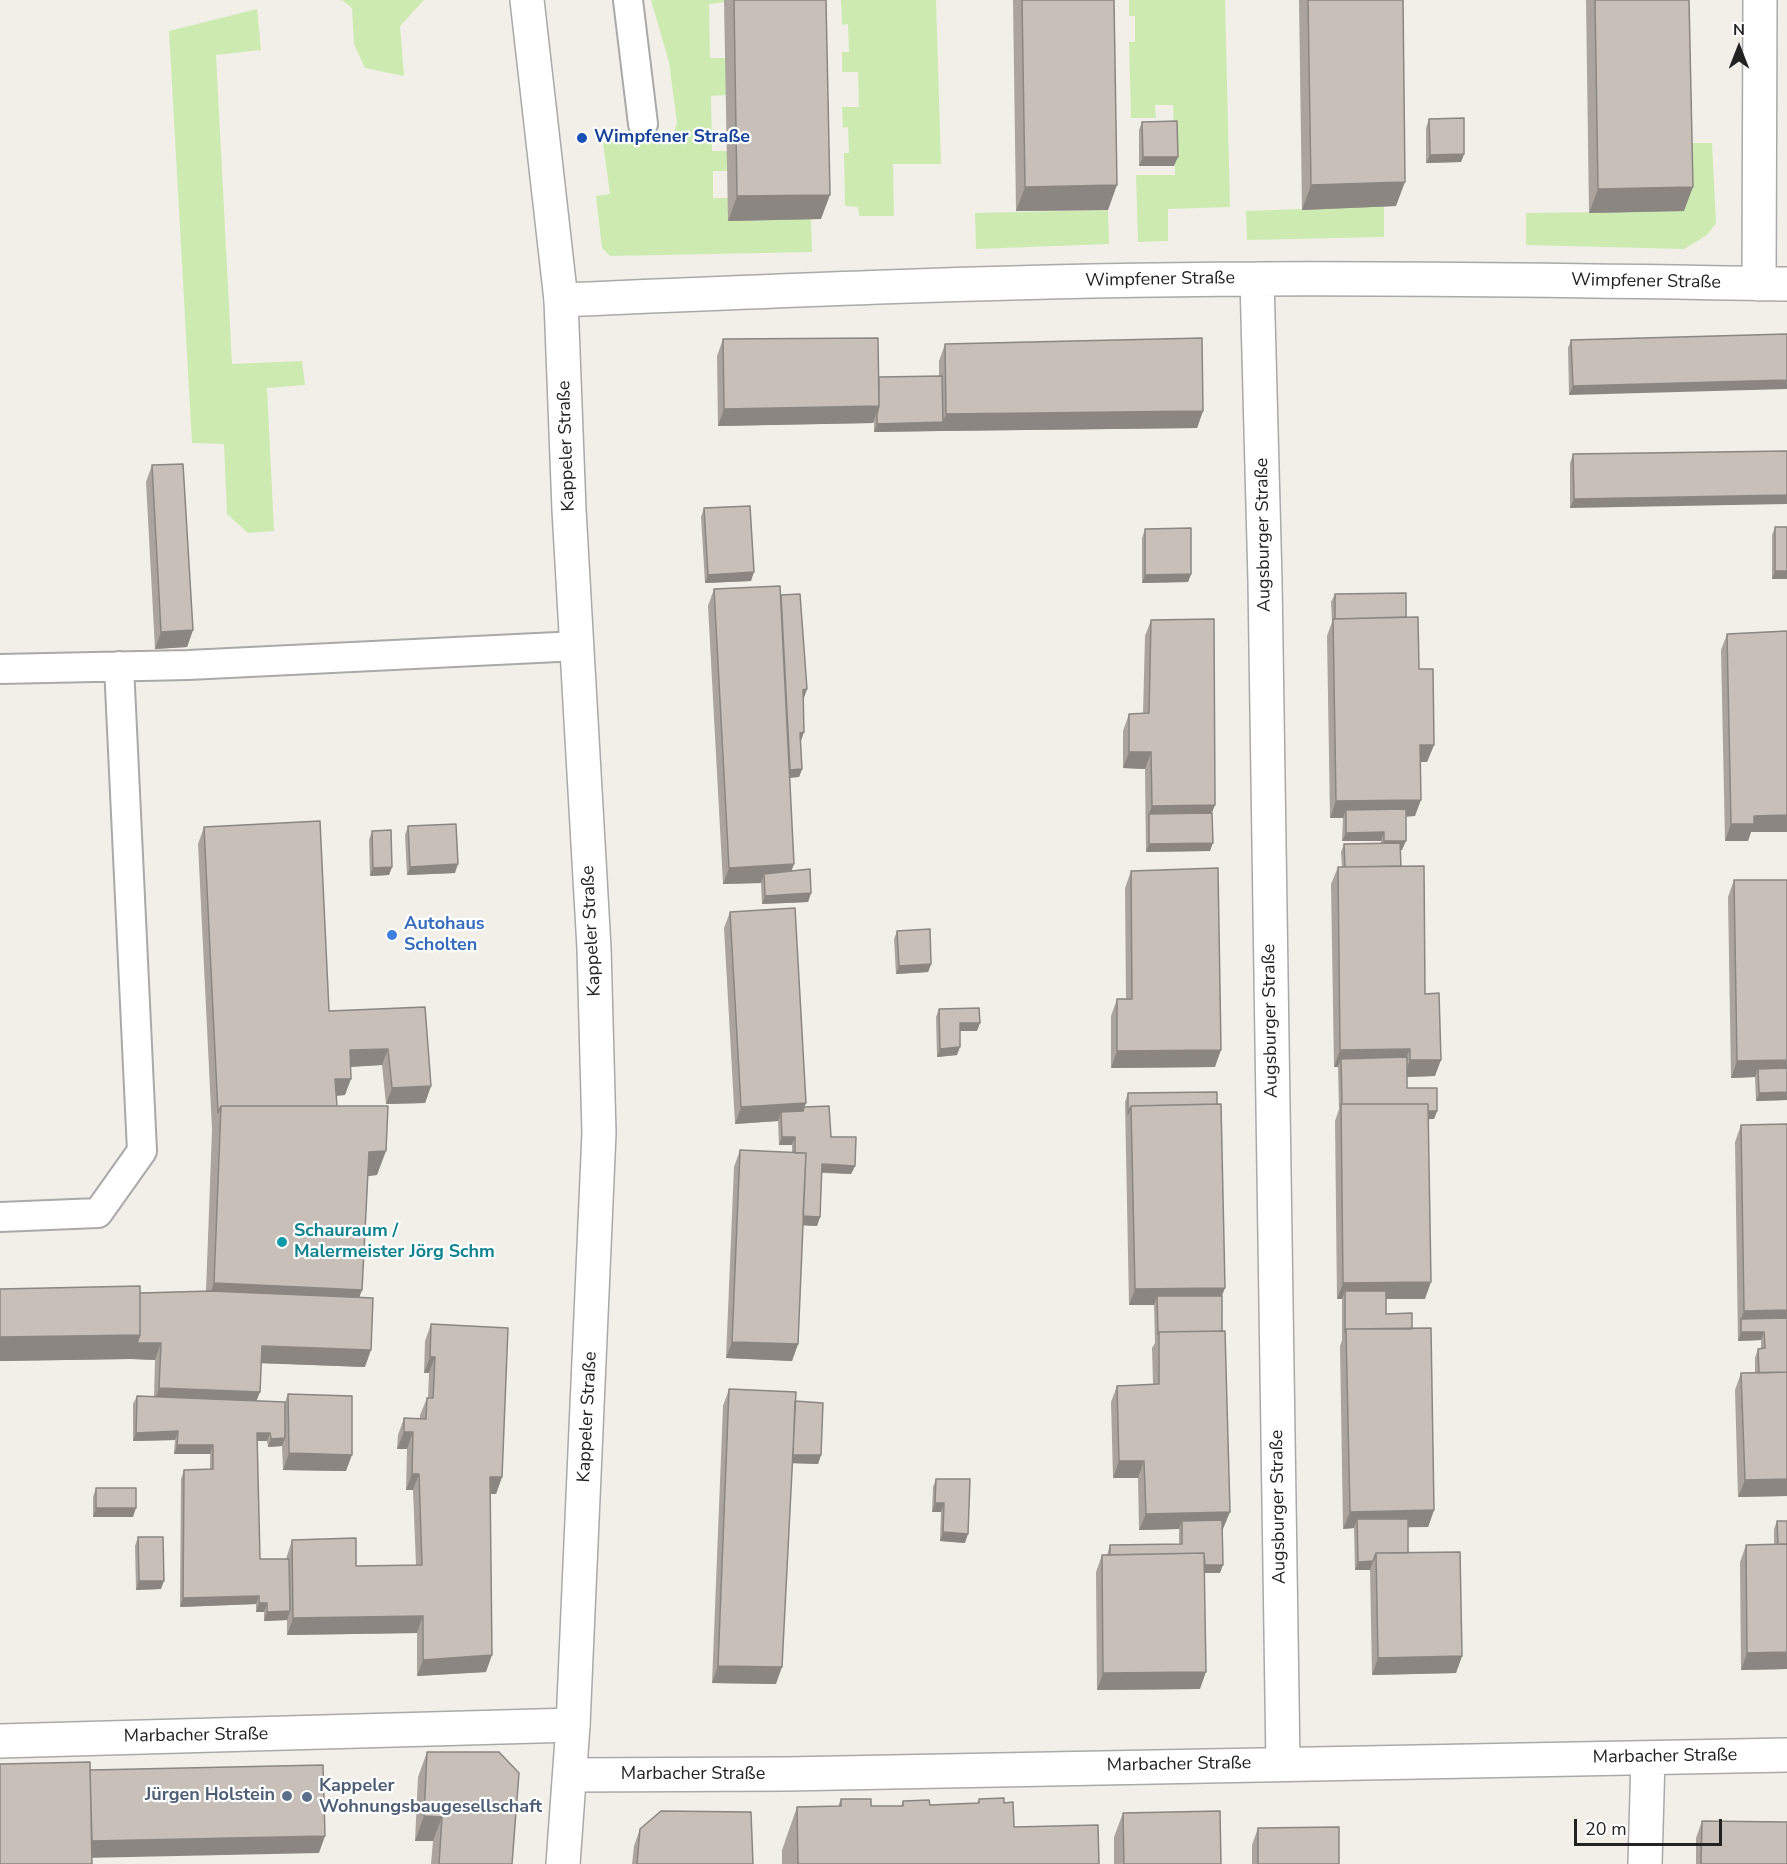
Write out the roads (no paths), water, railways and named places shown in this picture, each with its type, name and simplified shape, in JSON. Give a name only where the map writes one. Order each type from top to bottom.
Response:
[{"type":"street","name":"Kappeler Straße","points":[[527,0],[561,300],[569,510],[594,948],[599,1133],[573,1725],[563,1864]]},
{"type":"street","name":"Wimpfener Straße","points":[[561,300],[838,287],[1257,279],[1773,284],[1760,0]]},
{"type":"street","name":"Augsburger Straße","points":[[1257,279],[1265,581],[1283,1762]]},
{"type":"street","name":"Marbacher Straße","points":[[0,1741],[573,1725]]},
{"type":"street","name":"Marbacher Straße","points":[[570,1775],[786,1774],[1283,1762],[1787,1755]]},
{"type":"street","points":[[1646,1864],[1648,1758]]},
{"type":"lane","points":[[628,0],[643,124]]},
{"type":"lane","points":[[0,669],[578,646]]},
{"type":"lane","points":[[0,1217],[98,1213],[142,1151],[119,666]]},
{"type":"place","name":"Wimpfener Straße","points":[[582,138]]},
{"type":"place","name":"Autohaus Scholten","points":[[392,935]]},
{"type":"place","name":"Schauraum / Malermeister Jörg Schm","points":[[282,1242]]},
{"type":"place","name":"Jürgen Holstein","points":[[287,1796]]},
{"type":"place","name":"Kappeler Wohnungsbaugesellschaft","points":[[307,1797]]}]
